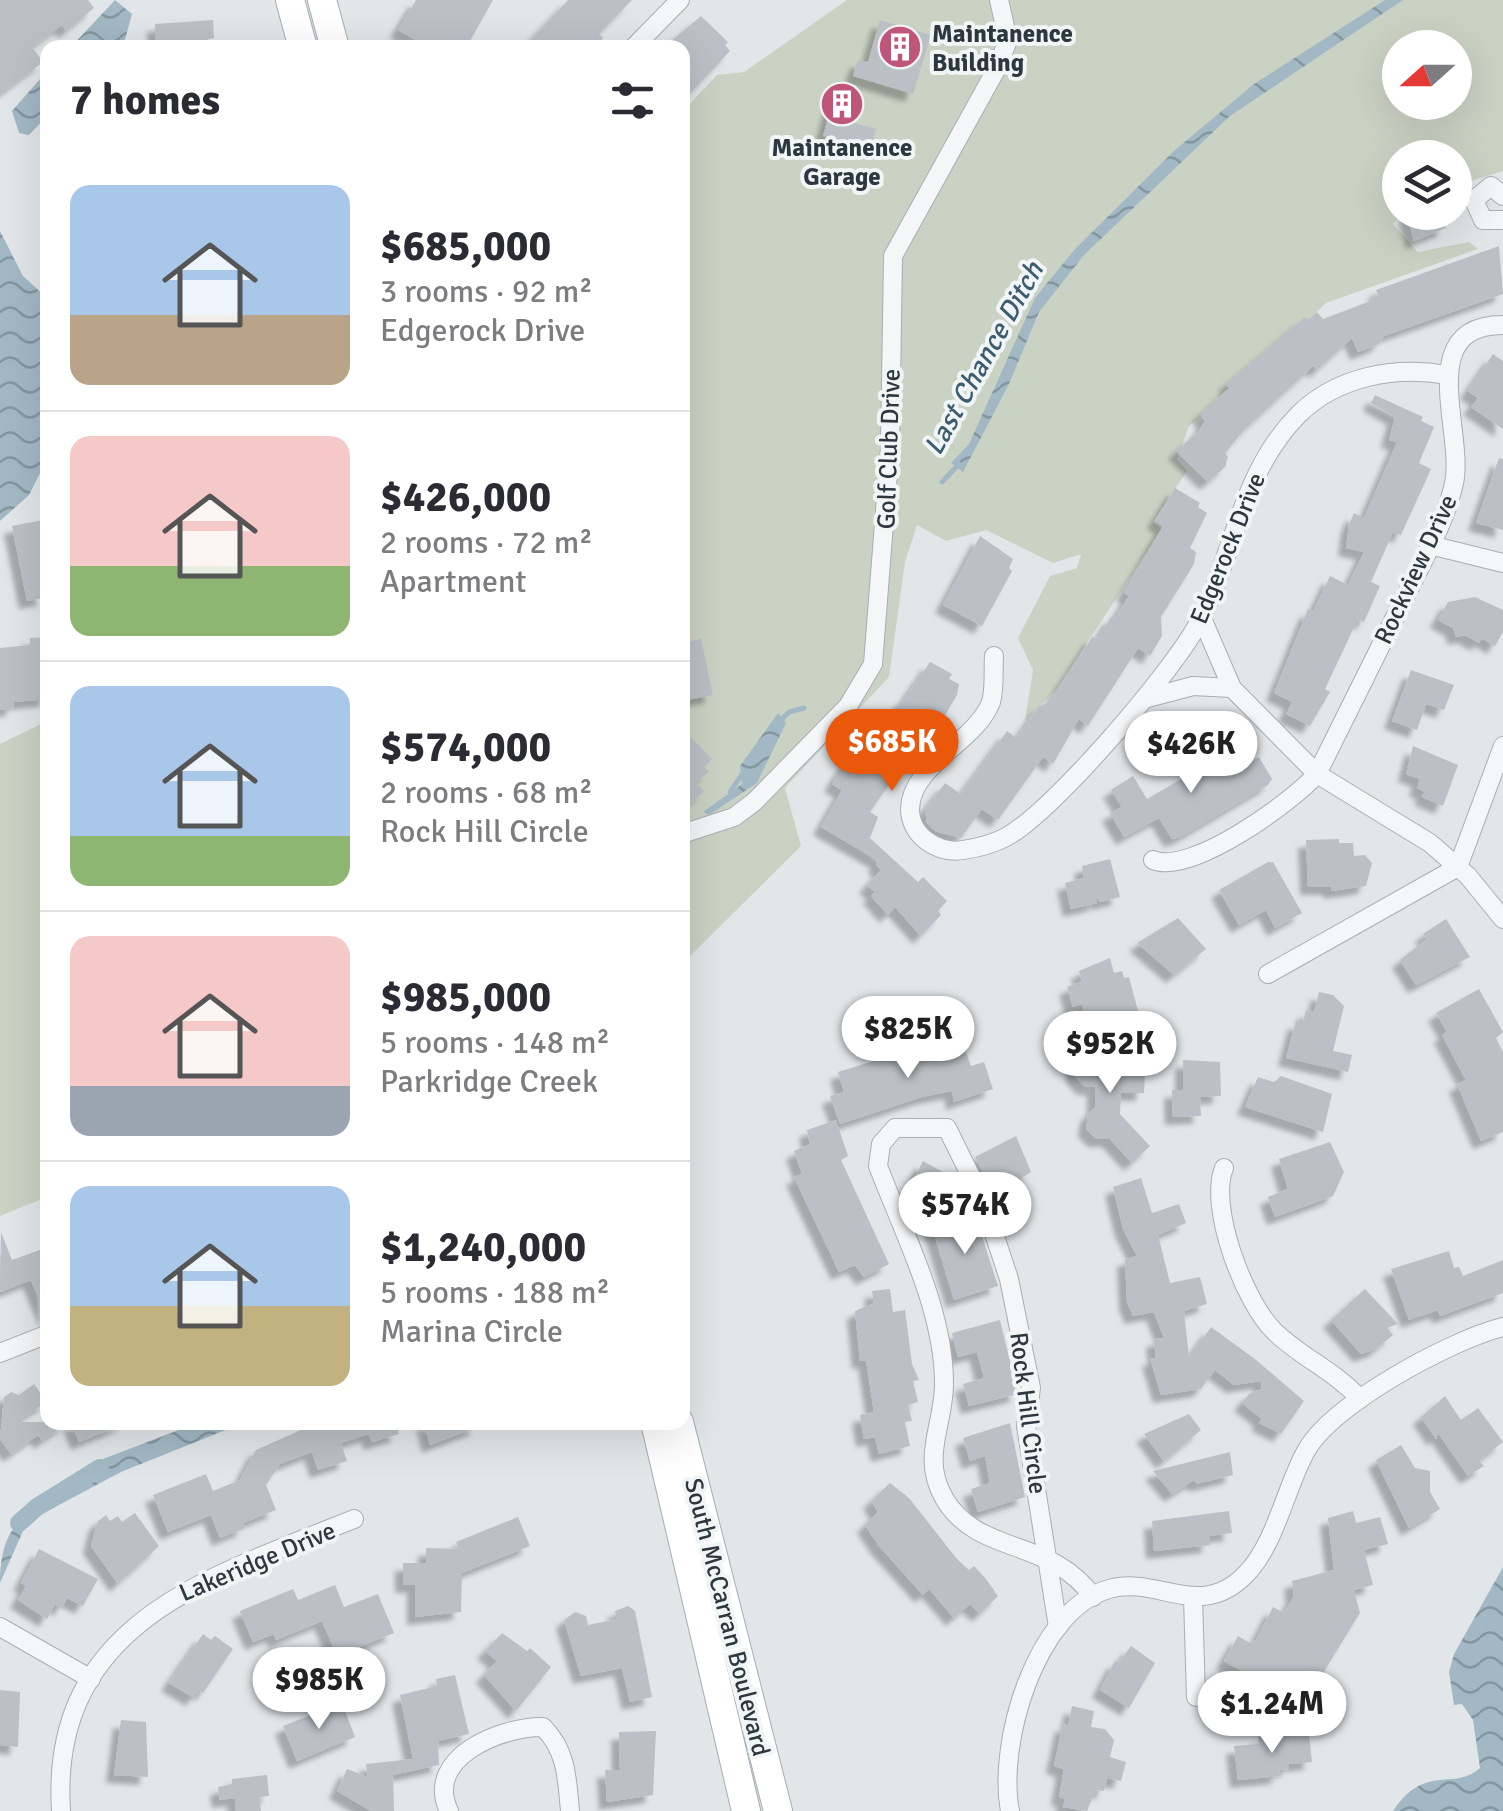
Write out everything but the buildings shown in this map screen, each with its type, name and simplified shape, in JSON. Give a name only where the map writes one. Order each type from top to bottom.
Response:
[{"type":"main road","points":[[290,0],[301,40]]},
{"type":"main road","points":[[322,0],[333,40]]},
{"type":"main road","name":"South McCarran Boulevard","points":[[657,1430],[746,1811]]},
{"type":"main road","name":"South McCarran Boulevard","points":[[681,1430],[778,1811]]},
{"type":"street","points":[[641,40],[680,0]]},
{"type":"street","name":"Golf Club Drive","points":[[690,831],[720,822],[754,802],[848,706],[873,664],[891,428],[894,256],[997,68],[1008,40],[998,0]]},
{"type":"street","points":[[1503,196],[1491,186],[1474,200],[1483,220],[1503,220]]},
{"type":"street","points":[[1447,375],[1456,348],[1466,337],[1479,329],[1503,325]]},
{"type":"street","name":"Edgerock Drive","points":[[994,656],[991,701],[912,796],[912,822],[917,832],[938,848],[958,852],[1008,836],[1046,805],[1172,668],[1202,616],[1258,469],[1301,412],[1326,392],[1370,376],[1421,370],[1447,375]]},
{"type":"street","name":"Rockview Drive","points":[[1317,774],[1430,545],[1454,485],[1457,462],[1447,375]]},
{"type":"street","points":[[1430,545],[1503,563]]},
{"type":"street","points":[[1202,616],[1232,688],[1317,774],[1399,822],[1458,866],[1503,919]]},
{"type":"street","points":[[1143,699],[1193,686],[1232,688]]},
{"type":"street","points":[[1268,974],[1458,866],[1503,746]]},
{"type":"street","points":[[1153,860],[1165,865],[1201,855],[1303,790],[1317,774]]},
{"type":"street","name":"Rock Hill Circle","points":[[1058,1627],[1048,1559],[1026,1426],[1031,1388],[993,1226],[948,1128],[895,1128],[880,1144],[878,1166],[926,1291],[943,1369],[942,1403],[932,1439],[936,1482],[966,1524],[994,1541],[1035,1550],[1048,1559],[1074,1574],[1093,1596]]},
{"type":"street","points":[[1224,1168],[1218,1204],[1258,1312],[1280,1336],[1321,1362],[1360,1399]]},
{"type":"street","points":[[1010,1811],[1005,1776],[1009,1742],[1042,1652],[1058,1627],[1093,1596],[1126,1586],[1193,1598],[1229,1588],[1257,1560],[1306,1451],[1335,1416],[1452,1346],[1503,1327]]},
{"type":"street","points":[[0,1353],[40,1337]]},
{"type":"street","name":"Lakeridge Drive","points":[[62,1811],[68,1736],[91,1679],[132,1628],[181,1591],[354,1519]]},
{"type":"street","points":[[1193,1598],[1196,1697]]},
{"type":"street","points":[[0,1627],[91,1679]]},
{"type":"street","points":[[449,1811],[447,1784],[459,1755],[495,1733],[523,1726],[543,1727],[556,1740],[565,1763],[570,1811]]},
{"type":"shaded area","points":[[847,0],[1503,0],[1503,171],[1472,181],[1472,140],[1382,140],[1382,230],[1398,230],[1418,252],[1469,242],[1478,249],[1326,303],[1221,402],[1189,426],[1177,459],[1187,471],[1153,522],[1162,529],[1056,690],[1025,721],[1033,670],[1018,638],[1050,576],[1077,568],[1081,554],[1053,563],[986,530],[946,541],[917,525],[905,562],[889,677],[785,788],[801,846],[690,956],[690,104],[717,75],[744,72]]},
{"type":"shaded area","points":[[40,724],[40,1200],[0,1216],[0,744]]},
{"type":"water","points":[[115,0],[132,14],[125,40],[78,40]]},
{"type":"water","points":[[1385,0],[1403,0],[1230,116],[1084,255],[1039,312],[1009,384],[963,472],[951,463],[969,444],[1035,298],[1075,249],[1175,150],[1254,84]]},
{"type":"water","points":[[40,79],[40,123],[29,135],[19,133],[12,111]]},
{"type":"water","points":[[0,231],[23,276],[40,292],[40,473],[29,495],[0,521]]},
{"type":"water","points":[[778,713],[786,723],[757,783],[709,815],[703,812],[742,784],[740,766]]},
{"type":"water","points":[[179,1430],[226,1430],[121,1472],[27,1522],[0,1583],[10,1534],[21,1520],[78,1481],[90,1464]]},
{"type":"water","points":[[1503,1567],[1503,1811],[1393,1811],[1416,1787],[1460,1778],[1480,1768],[1473,1720],[1462,1704],[1454,1705],[1449,1672],[1454,1654]]},
{"type":"waterway","name":"Last Chance Ditch","points":[[942,482],[959,464]]},
{"type":"waterway","name":"Last Chance Ditch","points":[[778,723],[789,712],[804,708]]},
{"type":"waterway","name":"Last Chance Ditch","points":[[730,792],[743,773]]},
{"type":"waterway","name":"Last Chance Ditch","points":[[19,1523],[37,1507],[100,1468]]},
{"type":"place","name":"Maintanence Building","points":[[900,47]]},
{"type":"place","name":"Maintanence Garage","points":[[842,104]]}]
